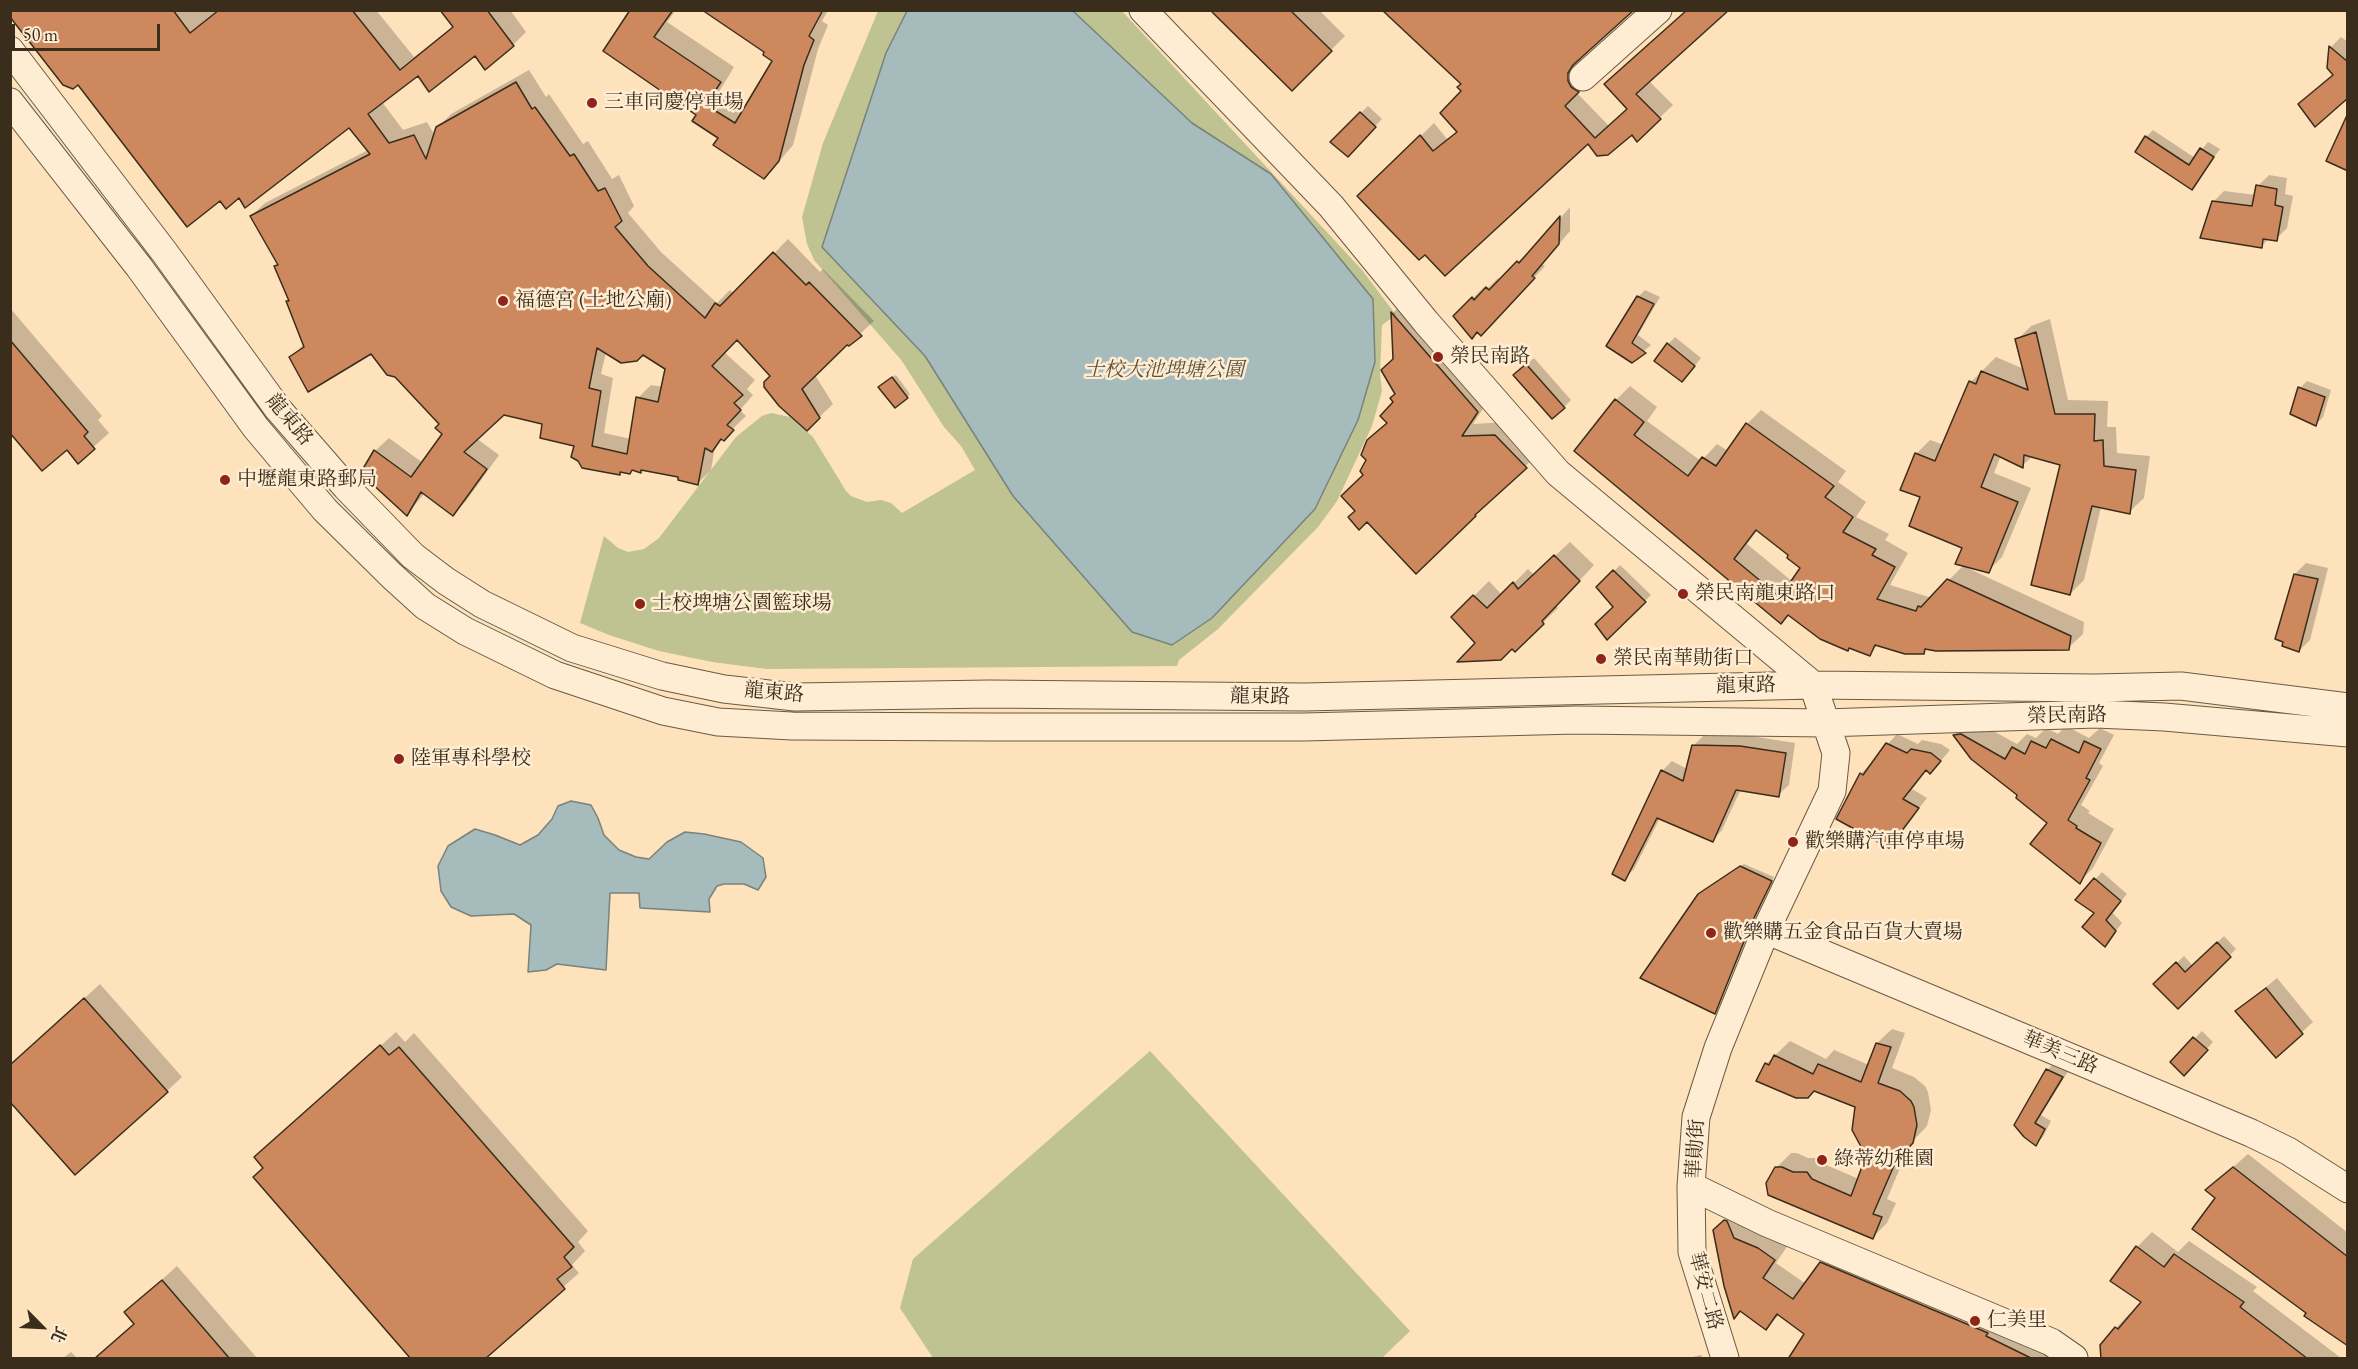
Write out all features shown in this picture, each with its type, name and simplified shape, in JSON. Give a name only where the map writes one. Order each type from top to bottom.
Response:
[{"type":"street","points":[[1143,10],[1331,206],[1426,322],[1558,473],[1813,685],[1825,723]]},
{"type":"street","points":[[1583,77],[1658,10]]},
{"type":"street","name":"龍東路","points":[[10,50],[165,253],[278,409],[346,487],[413,556],[446,581],[482,604],[572,648],[662,676],[724,688],[795,697],[1001,694],[1305,698],[1813,685]]},
{"type":"street","name":"龍東路","points":[[10,102],[139,267],[256,428],[325,510],[425,606],[465,632],[555,675],[663,711],[718,722],[792,726],[1304,726],[1576,720],[1825,723]]},
{"type":"street","points":[[325,510],[346,487]]},
{"type":"street","points":[[392,576],[413,556]]},
{"type":"street","name":"榮民南路","points":[[1813,685],[2095,688],[2181,686],[2348,707]]},
{"type":"street","points":[[718,722],[724,688]]},
{"type":"street","name":"榮民南路","points":[[1825,723],[2096,714],[2164,717],[2348,733]]},
{"type":"street","name":"華勛街","points":[[1825,723],[1836,753],[1832,791],[1766,930],[1718,1048],[1696,1117],[1691,1186],[1767,1223],[2052,1342],[2074,1359]]},
{"type":"street","name":"華美三路","points":[[1766,930],[2251,1133],[2288,1151],[2348,1189]]},
{"type":"street","name":"華安二路","points":[[1691,1186],[1692,1252],[1725,1359]]},
{"type":"green space","name":"士校大池埤塘公園","points":[[878,11],[1122,11],[1362,270],[1396,315],[1382,325],[1380,373],[1382,391],[1372,426],[1337,501],[1318,527],[1218,629],[1179,660],[1177,666],[767,669],[712,662],[659,651],[580,623],[604,536],[618,548],[628,552],[644,549],[659,538],[736,437],[762,416],[771,413],[790,417],[813,437],[851,496],[867,502],[881,500],[891,503],[902,513],[975,470],[961,446],[944,427],[902,361],[814,260],[807,244],[802,217],[823,143]]},
{"type":"green space","points":[[1150,1051],[1410,1331],[1382,1358],[933,1358],[900,1308],[913,1259]]},
{"type":"shaded area","name":"士校大池埤塘公園","points":[[907,11],[1073,11],[1192,123],[1271,174],[1373,299],[1375,362],[1358,420],[1315,509],[1212,618],[1172,645],[1132,632],[1013,496],[925,356],[822,247],[886,53]]},
{"type":"shaded area","points":[[571,801],[591,805],[604,835],[619,850],[636,857],[649,859],[667,842],[685,832],[704,834],[741,842],[763,858],[766,877],[758,890],[744,884],[717,886],[709,899],[710,912],[640,908],[639,893],[610,893],[606,970],[557,964],[546,970],[528,972],[531,925],[514,914],[471,916],[451,907],[441,891],[438,866],[448,846],[475,829],[520,845],[538,835],[552,819],[558,806]]},
{"type":"building","points":[[10,10],[173,10],[190,33],[219,10],[352,10],[400,70],[453,27],[440,10],[487,10],[514,46],[485,70],[475,56],[429,92],[418,76],[368,114],[389,143],[414,135],[426,159],[436,127],[516,82],[532,109],[535,107],[570,156],[574,154],[598,191],[605,188],[622,221],[615,227],[648,266],[705,318],[715,303],[720,306],[773,252],[806,285],[809,282],[862,336],[849,346],[847,345],[802,389],[820,418],[807,431],[779,406],[764,387],[764,382],[770,376],[737,340],[712,366],[743,395],[734,403],[741,410],[727,425],[734,430],[724,441],[721,439],[712,452],[705,448],[698,485],[678,480],[678,477],[641,470],[641,473],[632,470],[630,474],[620,472],[620,475],[582,468],[578,461],[571,457],[574,446],[540,438],[542,424],[504,415],[464,452],[487,469],[453,516],[421,492],[407,516],[369,481],[373,475],[364,467],[374,450],[411,477],[442,434],[435,428],[439,424],[395,377],[387,375],[371,354],[308,392],[289,357],[304,347],[286,301],[289,301],[274,266],[278,265],[250,216],[370,154],[349,128],[245,208],[239,198],[226,209],[220,201],[187,227],[78,85],[73,89],[63,85],[10,17]],"holes":[[[597,348],[621,363],[637,361],[643,355],[665,369],[658,402],[636,397],[627,454],[592,446],[601,391],[589,388]]]},
{"type":"building","points":[[630,10],[673,10],[654,37],[721,82],[706,105],[735,123],[772,61],[763,55],[764,52],[702,10],[823,10],[809,36],[814,40],[804,65],[779,161],[764,179],[713,145],[718,138],[692,121],[696,115],[603,51]]},
{"type":"building","points":[[1210,10],[1290,10],[1332,51],[1292,91]]},
{"type":"building","points":[[1382,10],[1634,10],[1573,65],[1568,73],[1571,87],[1579,92],[1565,106],[1595,138],[1627,109],[1604,84],[1687,10],[1729,10],[1636,94],[1661,119],[1637,142],[1632,135],[1608,155],[1597,156],[1588,144],[1445,276],[1425,255],[1419,260],[1357,196],[1420,135],[1433,151],[1457,132],[1440,113],[1461,91],[1457,87],[1461,84]]},
{"type":"building","points":[[2329,46],[2348,62],[2348,98],[2315,127],[2298,104],[2333,75],[2327,68]]},
{"type":"building","points":[[1360,112],[1376,127],[1348,157],[1330,142]]},
{"type":"building","points":[[2348,113],[2348,171],[2326,161]]},
{"type":"building","points":[[2145,136],[2189,165],[2200,148],[2214,157],[2192,190],[2135,152]]},
{"type":"building","points":[[2256,185],[2277,189],[2275,205],[2283,207],[2277,241],[2263,239],[2262,248],[2200,238],[2212,201],[2252,206]]},
{"type":"building","points":[[1560,216],[1559,244],[1532,276],[1535,278],[1481,336],[1477,332],[1472,339],[1453,316],[1472,297],[1474,300],[1486,287],[1489,290],[1517,261],[1519,263]]},
{"type":"building","points":[[1637,296],[1654,304],[1632,343],[1646,353],[1632,363],[1606,346]]},
{"type":"building","points":[[1391,312],[1478,412],[1462,436],[1495,435],[1527,468],[1475,515],[1416,574],[1367,522],[1359,530],[1348,517],[1355,511],[1341,496],[1363,475],[1360,471],[1366,460],[1361,455],[1367,440],[1387,423],[1380,416],[1393,402],[1390,398],[1395,394],[1381,370],[1393,359]]},
{"type":"building","points":[[2036,332],[2055,414],[2095,414],[2094,441],[2103,440],[2104,466],[2136,470],[2130,514],[2092,506],[2070,595],[2031,585],[2060,465],[2024,455],[2023,468],[1994,454],[1981,487],[2018,502],[1989,573],[1955,564],[1962,548],[1909,526],[1920,497],[1900,490],[1915,453],[1935,461],[1969,381],[1976,384],[1981,371],[2028,390],[2015,339]]},
{"type":"building","points":[[10,340],[88,432],[84,436],[95,449],[78,464],[67,450],[42,471],[10,433]]},
{"type":"building","points":[[1667,343],[1695,366],[1682,382],[1654,361]]},
{"type":"building","points":[[1526,364],[1565,408],[1552,419],[1513,375]]},
{"type":"building","points":[[892,377],[908,398],[895,408],[878,387]]},
{"type":"building","points":[[2298,387],[2325,397],[2316,426],[2290,414]]},
{"type":"building","points":[[1615,399],[1644,422],[1634,435],[1688,476],[1702,457],[1716,466],[1746,423],[1834,486],[1825,497],[1853,517],[1843,532],[1876,549],[1872,555],[1895,567],[1877,599],[1916,611],[1918,606],[1921,607],[1947,579],[2071,636],[2069,650],[1936,651],[1925,649],[1924,654],[1905,654],[1875,645],[1870,656],[1849,648],[1848,651],[1820,639],[1788,615],[1781,624],[1574,451]],"holes":[[[1756,530],[1788,555],[1787,558],[1800,568],[1780,597],[1734,559]]]},
{"type":"building","points":[[1554,555],[1580,581],[1542,621],[1544,624],[1515,652],[1512,649],[1501,660],[1457,662],[1475,643],[1451,617],[1473,595],[1487,608],[1513,582],[1518,589]]},
{"type":"building","points":[[1613,570],[1646,602],[1607,640],[1595,624],[1613,607],[1596,587]]},
{"type":"building","points":[[2294,574],[2318,579],[2299,652],[2282,646],[2283,642],[2275,639]]},
{"type":"building","points":[[1961,734],[2005,759],[2012,747],[2025,754],[2031,741],[2046,748],[2051,739],[2079,753],[2084,741],[2101,749],[2086,778],[2090,780],[2068,820],[2077,826],[2076,828],[2101,843],[2080,884],[2030,844],[2047,823],[2016,798],[2017,795],[1971,759],[1953,735]]},
{"type":"building","points":[[1886,743],[1907,753],[1911,749],[1931,753],[1941,761],[1930,774],[1926,770],[1903,799],[1919,808],[1889,848],[1836,819],[1860,773],[1863,775]]},
{"type":"building","points":[[1692,745],[1740,746],[1786,753],[1779,797],[1736,790],[1713,842],[1657,818],[1625,881],[1612,874],[1661,770],[1683,781]]},
{"type":"building","name":"歡樂購五金食品百貨大賣場","points":[[1740,866],[1772,881],[1751,924],[1715,1014],[1640,978],[1698,894]]},
{"type":"building","points":[[2094,878],[2121,901],[2106,920],[2116,931],[2105,947],[2082,927],[2094,913],[2075,900]]},
{"type":"building","points":[[2217,942],[2231,957],[2178,1009],[2153,984],[2176,962],[2185,972]]},
{"type":"building","points":[[2266,988],[2303,1034],[2276,1058],[2235,1011]]},
{"type":"building","points":[[84,998],[168,1092],[75,1175],[10,1102],[10,1065]]},
{"type":"building","points":[[2193,1037],[2208,1050],[2184,1076],[2170,1062]]},
{"type":"building","points":[[1876,1043],[1891,1047],[1878,1083],[1900,1091],[1911,1101],[1917,1125],[1913,1143],[1896,1161],[1873,1214],[1882,1217],[1873,1239],[1768,1195],[1766,1183],[1775,1167],[1782,1167],[1793,1172],[1807,1172],[1812,1179],[1851,1196],[1866,1156],[1852,1130],[1855,1107],[1814,1091],[1808,1098],[1796,1098],[1756,1081],[1765,1063],[1769,1065],[1774,1055],[1813,1074],[1818,1064],[1861,1082]]},
{"type":"building","points":[[380,1045],[389,1055],[399,1047],[574,1247],[564,1257],[572,1267],[557,1279],[565,1289],[485,1359],[411,1359],[253,1177],[263,1168],[254,1157]]},
{"type":"building","points":[[2046,1069],[2063,1077],[2035,1123],[2045,1129],[2036,1146],[2014,1125]]},
{"type":"building","points":[[2233,1167],[2348,1257],[2348,1346],[2304,1316],[2306,1313],[2192,1229],[2215,1198],[2205,1190]]},
{"type":"building","points":[[1724,1220],[1727,1221],[1734,1238],[1758,1248],[1775,1260],[1763,1278],[1793,1299],[1820,1262],[1988,1333],[1986,1336],[2033,1359],[1788,1359],[1804,1334],[1777,1314],[1766,1330],[1740,1311],[1734,1319],[1724,1286],[1713,1230]]},
{"type":"building","points":[[2136,1246],[2164,1267],[2174,1254],[2244,1302],[2240,1307],[2308,1359],[2101,1359],[2100,1345],[2115,1327],[2118,1329],[2141,1302],[2110,1281]]},
{"type":"building","points":[[162,1280],[230,1359],[94,1359],[134,1324],[124,1312]]},
{"type":"place","name":"三車同慶停車場","points":[[592,103]]},
{"type":"place","name":"福德宮 (土地公廟)","points":[[503,301]]},
{"type":"place","name":"榮民南路","points":[[1438,357]]},
{"type":"place","name":"中壢龍東路郵局","points":[[225,480]]},
{"type":"place","name":"榮民南龍東路口","points":[[1683,594]]},
{"type":"place","name":"士校埤塘公園籃球場","points":[[640,604]]},
{"type":"place","name":"榮民南華勛街口","points":[[1601,659]]},
{"type":"place","name":"陸軍專科學校","points":[[399,759]]},
{"type":"place","name":"歡樂購汽車停車場","points":[[1793,842]]},
{"type":"place","name":"歡樂購五金食品百貨大賣場","points":[[1711,933]]},
{"type":"place","name":"綠蒂幼稚園","points":[[1822,1160]]},
{"type":"place","name":"仁美里","points":[[1975,1321]]}]
